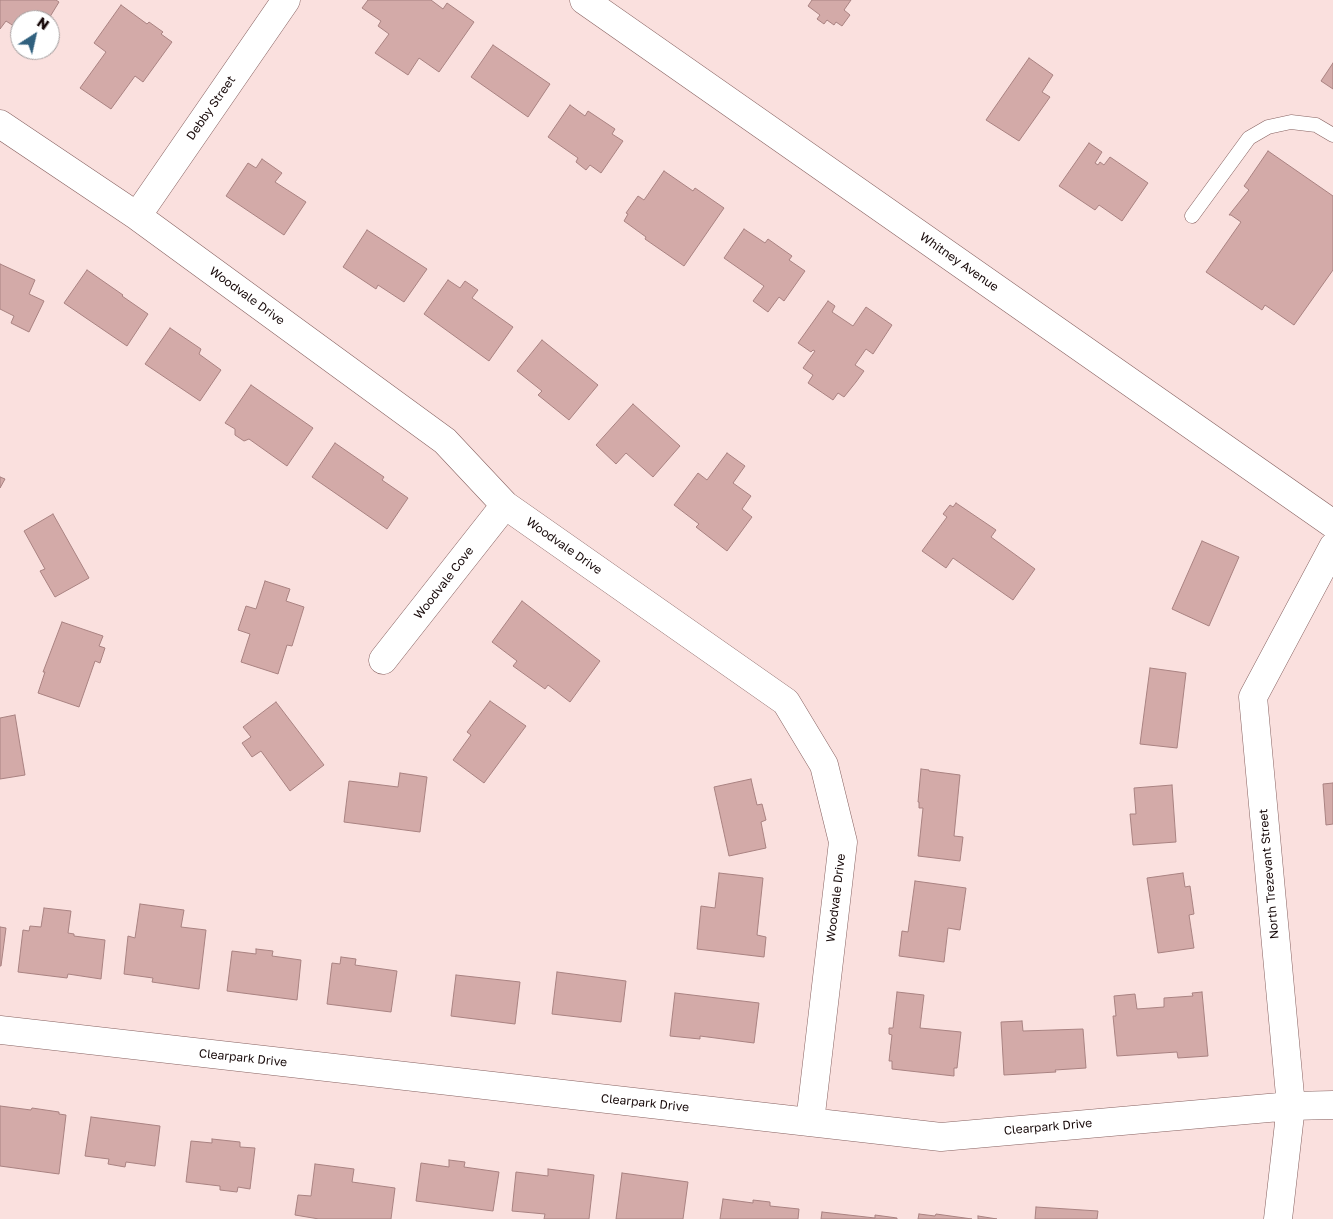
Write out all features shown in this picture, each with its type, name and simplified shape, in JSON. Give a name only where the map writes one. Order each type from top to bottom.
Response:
[{"type":"street","name":"Debby Street","points":[[136,216],[286,0]]},
{"type":"street","name":"Whitney Avenue","points":[[584,0],[1333,524]]},
{"type":"street","name":"Woodvale Drive","points":[[0,124],[136,216],[445,441],[505,505],[786,702],[824,765],[842,842],[810,1122]]},
{"type":"street","name":"Woodvale Cove","points":[[383,660],[505,505]]},
{"type":"street","name":"North Trezevant Street","points":[[1278,1219],[1291,1106],[1253,697],[1333,547]]},
{"type":"street","name":"Clearpark Drive","points":[[0,1030],[941,1137],[1291,1106],[1333,1105]]},
{"type":"lane","points":[[1192,216],[1249,138],[1268,126],[1291,122],[1316,126],[1333,135]]},
{"type":"building","points":[[0,0],[56,0],[59,2],[54,10],[10,10],[10,24],[6,21],[0,29]]},
{"type":"building","points":[[368,0],[431,0],[443,9],[447,3],[474,22],[439,72],[419,58],[408,75],[375,53],[389,34],[378,26],[381,21],[362,8]]},
{"type":"building","points":[[812,0],[851,0],[844,10],[850,15],[842,26],[836,22],[834,25],[827,20],[824,24],[817,19],[820,15],[808,6]]},
{"type":"building","points":[[121,5],[147,24],[149,22],[163,32],[161,34],[172,42],[143,82],[135,76],[111,109],[80,88],[106,52],[94,43]]},
{"type":"building","points":[[493,45],[550,84],[528,117],[471,77]]},
{"type":"building","points":[[1029,58],[1053,75],[1042,92],[1050,97],[1019,141],[986,120]]},
{"type":"building","points":[[1333,63],[1333,89],[1321,81]]},
{"type":"building","points":[[570,105],[585,116],[588,111],[615,129],[612,134],[623,141],[601,173],[590,165],[586,170],[576,162],[578,158],[548,137]]},
{"type":"building","points":[[1089,143],[1102,152],[1095,163],[1098,165],[1100,162],[1104,165],[1110,157],[1148,183],[1122,221],[1099,205],[1095,210],[1059,186]]},
{"type":"building","points":[[1268,151],[1333,196],[1333,270],[1294,325],[1265,305],[1262,310],[1206,272],[1241,222],[1229,215],[1249,190],[1244,186]]},
{"type":"building","points":[[262,159],[282,173],[275,182],[306,202],[284,235],[226,196],[248,163],[256,168]]},
{"type":"building","points":[[664,171],[693,191],[695,188],[724,208],[684,266],[645,239],[646,237],[624,221],[628,214],[626,213],[638,196],[644,200]]},
{"type":"building","points":[[744,229],[765,243],[768,239],[792,256],[789,260],[805,271],[784,301],[779,297],[768,312],[753,301],[764,286],[724,258]]},
{"type":"building","points":[[367,230],[427,269],[404,302],[378,285],[376,289],[343,267]]},
{"type":"building","points":[[0,264],[35,280],[29,294],[44,301],[29,332],[11,323],[14,316],[0,309]]},
{"type":"building","points":[[87,270],[148,314],[127,346],[64,303]]},
{"type":"building","points":[[448,280],[460,288],[465,281],[478,290],[472,298],[513,327],[489,361],[424,314]]},
{"type":"building","points":[[828,301],[835,306],[832,312],[853,326],[866,307],[892,325],[873,354],[866,349],[855,365],[864,371],[856,382],[844,397],[838,393],[833,400],[808,383],[813,375],[803,368],[815,351],[811,352],[798,343]]},
{"type":"building","points":[[170,328],[201,349],[199,354],[221,370],[200,401],[145,364]]},
{"type":"building","points":[[542,340],[598,385],[569,420],[538,395],[542,391],[517,371]]},
{"type":"building","points":[[251,385],[313,428],[287,466],[249,439],[244,441],[235,435],[235,429],[225,423]]},
{"type":"building","points":[[633,404],[680,446],[653,477],[626,453],[616,464],[596,445]]},
{"type":"building","points":[[335,443],[384,477],[382,480],[408,498],[387,529],[312,477]]},
{"type":"building","points":[[727,453],[745,466],[733,483],[751,496],[742,509],[752,517],[727,551],[696,527],[699,524],[674,505],[698,473],[707,480]]},
{"type":"building","points":[[0,477],[5,479],[0,488]]},
{"type":"building","points":[[956,503],[996,530],[991,537],[1035,569],[1013,600],[953,558],[946,568],[922,551],[947,517],[943,514],[950,505],[953,507]]},
{"type":"building","points":[[53,514],[89,578],[55,597],[40,571],[45,569],[24,531]]},
{"type":"building","points":[[1202,541],[1239,557],[1209,626],[1172,609]]},
{"type":"building","points":[[265,581],[290,589],[286,601],[304,607],[292,646],[287,645],[278,674],[241,662],[250,634],[238,630],[246,606],[256,609]]},
{"type":"building","points":[[522,601],[600,661],[570,702],[548,685],[545,689],[513,666],[517,661],[492,642]]},
{"type":"building","points":[[62,622],[103,636],[99,646],[105,648],[100,663],[95,661],[79,707],[38,693],[45,672],[43,672]]},
{"type":"building","points":[[1150,668],[1186,673],[1177,748],[1140,744]]},
{"type":"building","points":[[490,701],[526,726],[484,783],[453,760],[471,735],[467,732]]},
{"type":"building","points":[[276,702],[324,765],[290,791],[261,751],[252,757],[242,743],[251,737],[243,727]]},
{"type":"building","points":[[15,715],[25,775],[0,779],[0,718]]},
{"type":"building","points":[[921,769],[960,775],[954,836],[963,837],[960,861],[918,856],[923,808],[919,808],[918,802]]},
{"type":"building","points":[[400,773],[427,777],[420,832],[344,822],[349,781],[398,787]]},
{"type":"building","points":[[751,779],[757,805],[762,804],[766,820],[761,822],[766,848],[729,856],[714,787]]},
{"type":"building","points":[[1333,783],[1333,824],[1326,825],[1323,784]]},
{"type":"building","points":[[1172,785],[1176,842],[1133,845],[1130,814],[1136,814],[1134,788]]},
{"type":"building","points":[[719,873],[763,878],[757,935],[766,937],[764,957],[697,949],[701,906],[715,908]]},
{"type":"building","points":[[1183,873],[1185,887],[1190,886],[1194,914],[1189,915],[1194,948],[1158,953],[1147,878]]},
{"type":"building","points":[[915,881],[966,888],[960,930],[948,928],[944,962],[899,956],[902,931],[908,932]]},
{"type":"building","points":[[140,904],[184,910],[181,927],[206,930],[199,989],[152,982],[153,978],[124,974],[128,936],[135,938]]},
{"type":"building","points":[[44,908],[71,911],[68,933],[74,934],[74,936],[105,940],[101,979],[68,974],[67,978],[18,972],[23,930],[29,931],[30,926],[41,927]]},
{"type":"building","points":[[0,927],[6,928],[1,966],[0,966]]},
{"type":"building","points":[[256,949],[273,951],[272,956],[301,960],[297,1000],[227,991],[232,951],[256,954]]},
{"type":"building","points":[[341,957],[356,959],[355,965],[397,971],[391,1012],[327,1004],[332,963],[340,964]]},
{"type":"building","points":[[557,972],[626,981],[621,1022],[552,1014]]},
{"type":"building","points":[[456,975],[520,982],[515,1024],[451,1016]]},
{"type":"building","points":[[897,992],[924,995],[920,1028],[961,1032],[957,1068],[954,1068],[954,1076],[892,1069],[892,1061],[889,1061],[892,1035],[889,1034],[889,1028],[893,1028]]},
{"type":"building","points":[[1202,992],[1208,1056],[1178,1058],[1177,1052],[1117,1056],[1113,1016],[1116,1016],[1114,996],[1135,994],[1137,1009],[1164,1007],[1164,998],[1193,996],[1192,993]]},
{"type":"building","points":[[675,993],[759,1003],[754,1043],[700,1036],[700,1039],[670,1036]]},
{"type":"building","points":[[1022,1021],[1023,1031],[1083,1029],[1086,1068],[1004,1075],[1001,1022]]},
{"type":"building","points":[[0,1106],[31,1110],[32,1108],[59,1112],[59,1114],[66,1115],[59,1174],[0,1166]]},
{"type":"building","points":[[91,1117],[160,1126],[155,1166],[126,1162],[125,1167],[108,1164],[109,1159],[85,1156]]},
{"type":"building","points":[[212,1139],[240,1142],[240,1147],[255,1148],[250,1189],[238,1187],[237,1192],[220,1190],[220,1186],[186,1182],[191,1141],[212,1143]]},
{"type":"building","points":[[449,1160],[465,1162],[464,1167],[499,1172],[493,1211],[416,1201],[421,1163],[449,1167]]},
{"type":"building","points":[[315,1164],[354,1169],[352,1182],[395,1188],[391,1219],[319,1219],[295,1215],[298,1195],[311,1196]]},
{"type":"building","points":[[548,1169],[594,1175],[589,1219],[544,1219],[545,1214],[512,1211],[516,1172],[548,1176]]},
{"type":"building","points":[[622,1173],[688,1182],[683,1219],[616,1219]]},
{"type":"building","points":[[723,1199],[753,1203],[753,1200],[770,1202],[770,1206],[799,1209],[798,1219],[720,1219]]},
{"type":"building","points":[[1036,1207],[1098,1211],[1097,1219],[1035,1219]]},
{"type":"building","points":[[822,1212],[875,1218],[875,1215],[897,1219],[821,1219]]},
{"type":"building","points":[[919,1214],[935,1216],[936,1214],[972,1219],[918,1219]]},
{"type":"building","points":[[978,1216],[997,1219],[978,1219]]}]
